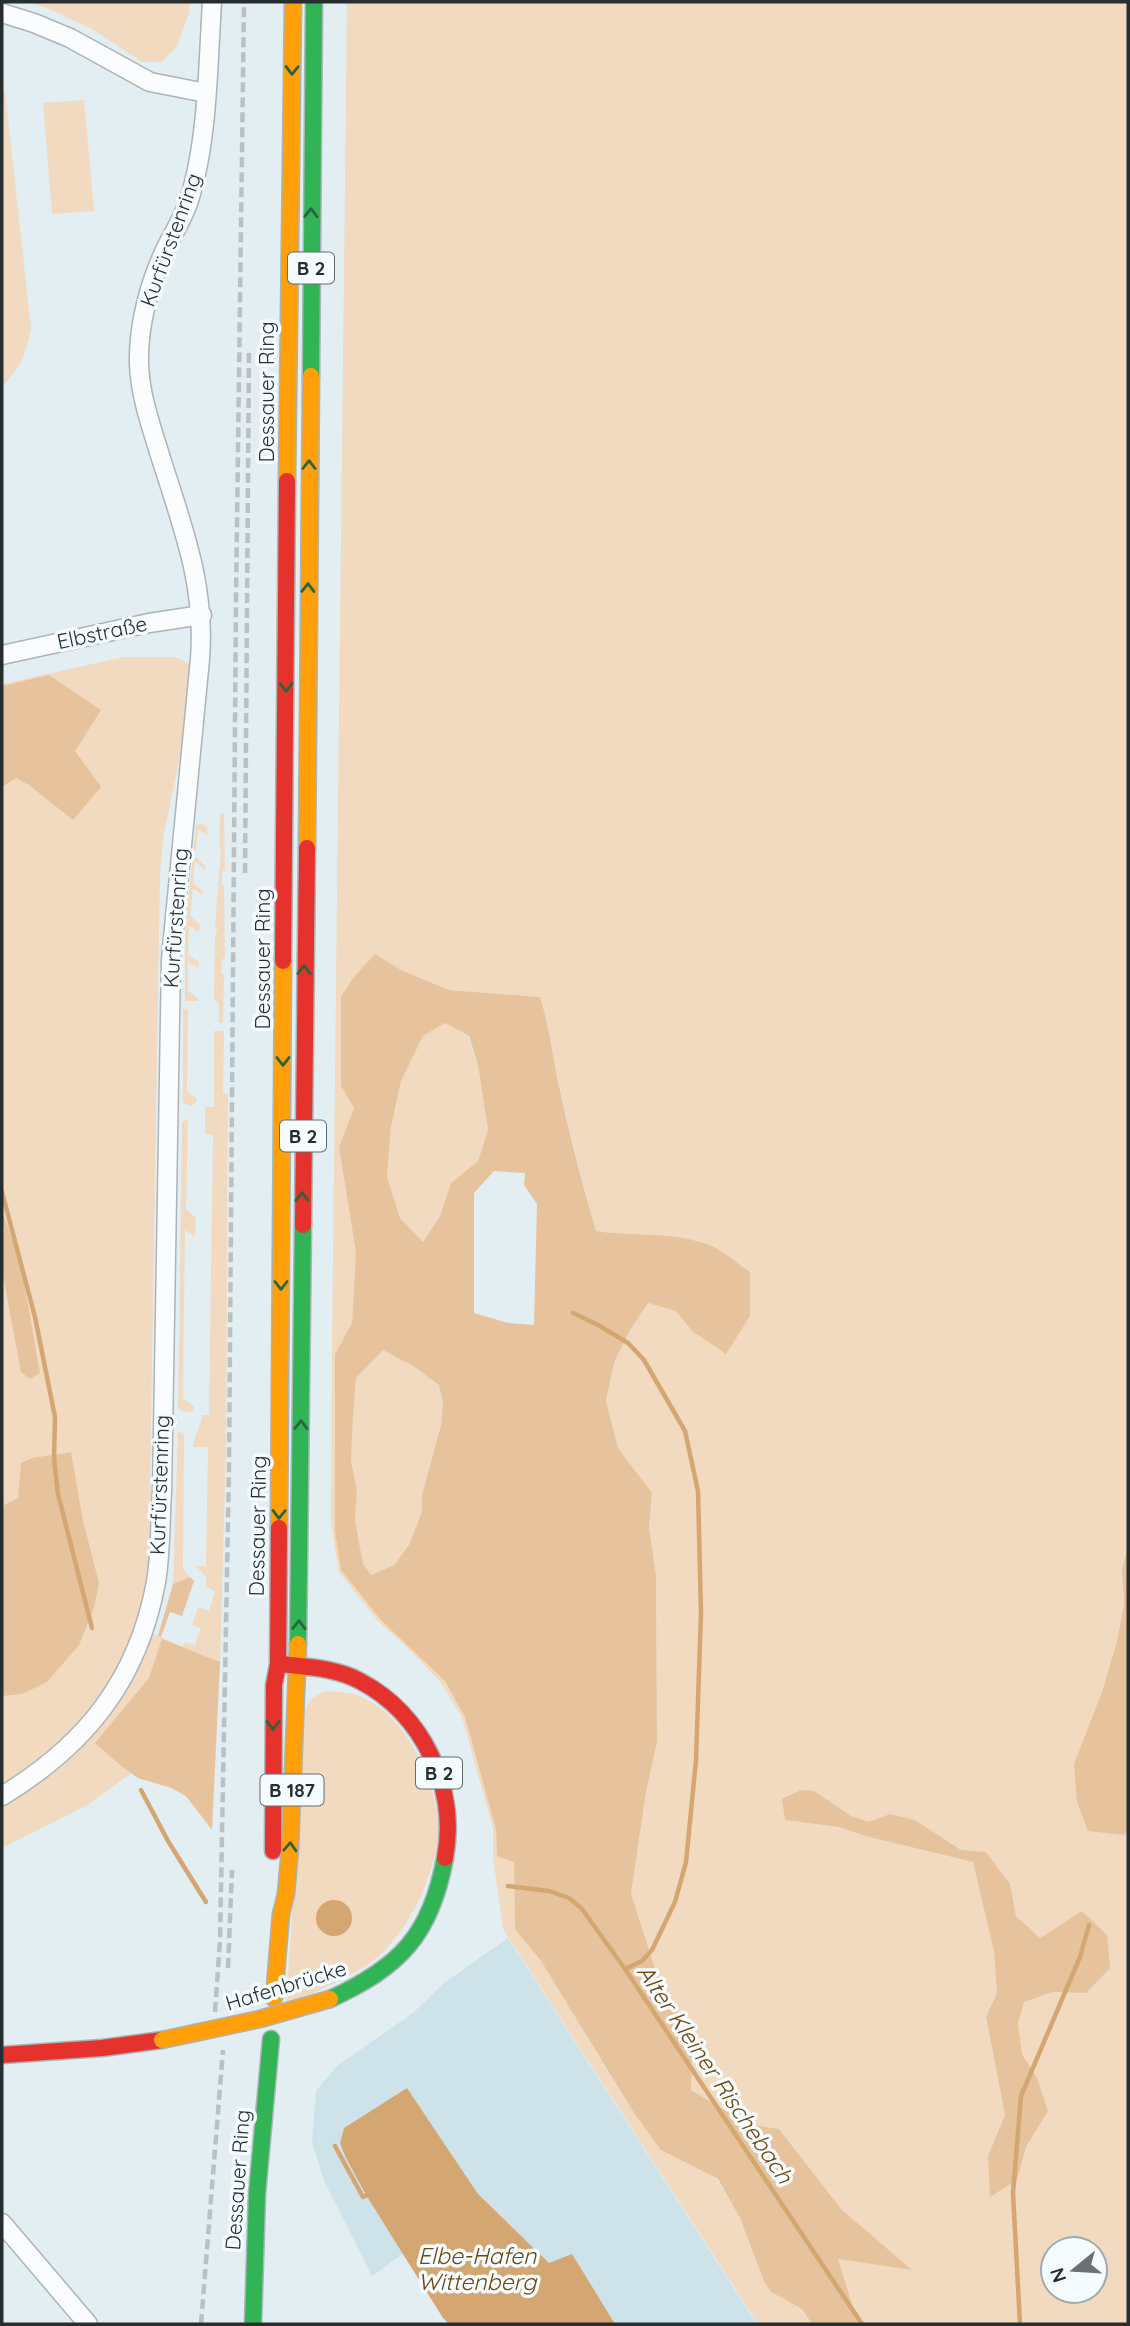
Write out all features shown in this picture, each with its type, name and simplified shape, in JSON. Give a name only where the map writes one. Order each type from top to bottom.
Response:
[{"type":"main road","name":"Dessauer Ring","points":[[281,1914],[272,1889],[274,1685],[278,1664],[293,2]]},
{"type":"main road","name":"Dessauer Ring","points":[[274,1998],[290,1848],[298,1666],[314,2]]},
{"type":"main road","name":"B 2","points":[[278,1664],[298,1666]]},
{"type":"main road","name":"Hafenbrücke","points":[[2,2055],[90,2049],[162,2040],[251,2021],[330,1999],[374,1977],[399,1956],[419,1933],[436,1902],[449,1836],[449,1818],[436,1766],[421,1737],[403,1714],[377,1691],[361,1681],[298,1666]]},
{"type":"main road","name":"Dessauer Ring","points":[[253,2324],[260,2155],[271,2039]]},
{"type":"street","name":"Kurfürstenring","points":[[2,1796],[66,1750],[108,1702],[138,1643],[156,1580],[162,1492],[171,959],[202,615],[191,557],[144,400],[139,363],[142,325],[156,274],[192,192],[198,163],[212,2]]},
{"type":"street","points":[[2,13],[70,38],[150,82],[206,93]]},
{"type":"street","name":"Elbstraße","points":[[2,655],[149,623],[202,615]]},
{"type":"street","points":[[2,2223],[88,2324]]},
{"type":"shaded area","points":[[27,2],[190,2],[189,13],[177,46],[162,62],[142,62],[94,30],[47,8]]},
{"type":"shaded area","points":[[347,2],[1128,2],[1128,1545],[1122,1569],[1124,1604],[1117,1641],[1102,1692],[1124,1835],[1128,1832],[1128,2324],[858,2324],[837,2259],[910,2269],[842,2210],[779,2129],[748,2124],[691,2090],[693,2029],[663,1993],[631,1895],[646,1792],[657,1742],[656,1575],[649,1527],[652,1493],[618,1448],[606,1399],[614,1363],[630,1330],[648,1303],[676,1311],[692,1331],[623,1235],[596,1231],[539,997],[449,990],[401,970],[375,955],[341,1086],[354,1108],[339,1147],[356,1253],[352,1323],[335,1354],[335,1532],[341,1570],[445,1681],[465,1717],[496,1830],[497,1856],[514,1861],[516,1929],[541,1961],[634,2113],[661,2149],[717,2179],[740,2218],[764,2281],[771,2292],[802,2309],[812,2324],[758,2324],[503,1929],[493,1857],[493,1829],[462,1717],[441,1683],[378,1621],[339,1572],[331,1523]],"holes":[[[814,1791],[851,1816],[869,1822],[890,1814],[915,1820],[961,1850],[986,1852],[1010,1884],[1016,1916],[1040,1938],[1086,1992],[1053,1992],[1024,2002],[1018,2024],[1022,2054],[1037,2078],[1036,2130],[1026,2147],[1017,2180],[991,2196],[988,2156],[1005,2115],[986,2018],[997,1993],[994,1952],[973,1862],[839,1827],[786,1820]]]},
{"type":"shaded area","points":[[2,86],[5,92],[31,328],[22,360],[2,386]]},
{"type":"shaded area","points":[[84,100],[94,211],[52,214],[43,103]]},
{"type":"shaded area","points":[[124,657],[175,657],[190,664],[180,757],[164,833],[160,873],[150,1486],[153,1539],[139,1627],[183,1647],[185,1642],[195,1645],[201,1628],[192,1625],[198,1607],[209,1611],[215,1591],[206,1587],[206,1577],[196,1566],[206,1566],[208,1447],[193,1447],[202,1415],[209,1415],[213,1135],[205,1134],[205,1107],[214,1107],[214,1031],[224,1031],[223,1093],[228,1094],[226,1450],[220,1662],[198,1653],[188,1732],[89,1804],[2,1848],[2,684]]},
{"type":"shaded area","points":[[49,675],[101,710],[75,751],[101,787],[73,820],[16,778],[2,787],[2,686]]},
{"type":"shaded area","points":[[220,813],[224,813],[225,871],[222,871],[225,959],[222,959],[221,973],[224,974],[223,1023],[219,1023],[219,1004],[214,999],[215,927],[221,849]]},
{"type":"shaded area","points":[[203,824],[207,827],[207,835],[198,829],[195,856],[205,866],[205,870],[195,861],[193,883],[203,891],[203,895],[193,889],[190,916],[200,925],[199,932],[189,926],[188,955],[199,962],[199,968],[188,962],[188,991],[198,998],[198,1001],[185,1001],[185,932],[196,825]]},
{"type":"shaded area","points":[[375,954],[401,970],[449,990],[540,997],[570,1135],[596,1231],[667,1236],[695,1241],[720,1251],[750,1272],[750,1316],[726,1354],[692,1331],[676,1311],[648,1303],[630,1330],[614,1363],[606,1400],[618,1448],[652,1493],[649,1527],[656,1575],[657,1742],[646,1792],[631,1894],[663,1993],[693,2029],[691,2090],[748,2124],[779,2129],[842,2210],[912,2270],[838,2259],[858,2324],[812,2324],[802,2309],[771,2292],[764,2281],[740,2218],[718,2179],[661,2150],[634,2113],[541,1961],[515,1929],[514,1862],[497,1856],[496,1830],[465,1717],[445,1681],[381,1620],[341,1570],[335,1532],[335,1354],[352,1323],[356,1253],[339,1147],[354,1108],[341,1086],[341,997],[353,978]],"holes":[[[445,1023],[469,1036],[478,1065],[488,1130],[478,1161],[451,1183],[440,1216],[423,1242],[400,1218],[387,1177],[391,1127],[401,1081],[423,1036]],[[494,1171],[525,1173],[524,1185],[537,1204],[534,1325],[508,1323],[474,1313],[474,1193]],[[383,1350],[415,1367],[439,1385],[443,1402],[441,1425],[422,1495],[422,1512],[409,1545],[394,1565],[371,1575],[363,1564],[355,1520],[357,1490],[351,1461],[356,1378]]]},
{"type":"shaded area","points":[[183,1009],[188,1012],[187,1091],[197,1099],[195,1104],[190,1106],[183,1102]]},
{"type":"shaded area","points":[[445,1023],[468,1036],[478,1065],[488,1130],[478,1161],[451,1183],[440,1216],[423,1242],[400,1218],[387,1177],[391,1127],[401,1081],[423,1036]]},
{"type":"shaded area","points":[[188,1119],[186,1209],[196,1218],[195,1237],[185,1230],[183,1398],[194,1407],[193,1411],[187,1412],[178,1408],[182,1122]]},
{"type":"shaded area","points":[[2,1212],[21,1271],[40,1373],[30,1379],[21,1372],[2,1270]]},
{"type":"shaded area","points":[[383,1349],[440,1385],[443,1402],[441,1425],[422,1495],[422,1512],[409,1545],[394,1565],[371,1575],[363,1564],[355,1520],[357,1490],[351,1461],[353,1417],[356,1378]]},
{"type":"shaded area","points":[[178,1432],[183,1433],[184,1437],[183,1569],[190,1577],[173,1584]]},
{"type":"shaded area","points":[[71,1452],[83,1521],[99,1583],[94,1608],[79,1645],[47,1682],[22,1694],[2,1696],[2,1506],[18,1498],[21,1463],[32,1458]]},
{"type":"shaded area","points":[[1128,1545],[1128,1832],[1124,1835],[1088,1831],[1077,1802],[1074,1764],[1102,1692],[1117,1641],[1124,1604],[1122,1569]]},
{"type":"shaded area","points":[[190,1577],[194,1581],[182,1616],[170,1612],[161,1637],[158,1636],[173,1584]]},
{"type":"shaded area","points":[[162,1639],[220,1662],[212,1830],[186,1796],[171,1788],[138,1778],[95,1743],[149,1678]]},
{"type":"shaded area","points":[[325,1691],[362,1697],[379,1707],[407,1736],[427,1775],[438,1815],[439,1837],[422,1893],[403,1927],[387,1948],[353,1973],[286,2006],[305,1708],[312,1698]]},
{"type":"shaded area","points":[[801,1790],[814,1791],[851,1816],[869,1822],[890,1814],[915,1820],[961,1850],[986,1852],[1010,1884],[1016,1916],[1040,1938],[1082,1911],[1107,1935],[1110,1968],[1086,1993],[1053,1992],[1024,2002],[1018,2024],[1022,2054],[1037,2078],[1048,2111],[1026,2147],[1017,2180],[990,2197],[988,2156],[1005,2115],[986,2017],[997,1993],[994,1952],[973,1862],[839,1827],[785,1820],[782,1799]]},
{"type":"shaded area","points":[[508,1938],[757,2324],[615,2324],[572,2255],[549,2263],[478,2194],[407,2088],[344,2128],[340,2143],[407,2251],[372,2276],[324,2181],[312,2142],[316,2091],[337,2066],[413,2013],[444,1983]]},
{"type":"water","points":[[334,1900],[347,1905],[352,1918],[347,1931],[334,1936],[321,1931],[316,1918],[321,1905]]},
{"type":"water","name":"Elbe-Hafen Wittenberg","points":[[407,2088],[478,2194],[549,2263],[572,2254],[615,2324],[449,2324],[443,2318],[366,2195],[340,2143],[344,2128]]},
{"type":"waterway","points":[[2,1192],[35,1317],[55,1417],[54,1459],[58,1494],[92,1628]]},
{"type":"waterway","points":[[573,1313],[628,1343],[644,1360],[685,1431],[698,1491],[701,1613],[696,1760],[686,1862],[675,1902],[652,1950],[642,1961],[625,1969]]},
{"type":"waterway","points":[[141,1790],[168,1841],[206,1902]]},
{"type":"waterway","name":"Alter Kleiner Rischebach","points":[[508,1886],[549,1891],[569,1898],[582,1909],[862,2324]]},
{"type":"waterway","points":[[1020,2324],[1013,2193],[1021,2096],[1080,1957],[1089,1925]]},
{"type":"waterway","points":[[335,2146],[363,2197],[368,2195]]},
{"type":"railway","points":[[215,2012],[220,1941],[229,1468],[244,2]]},
{"type":"railway","points":[[245,873],[249,348]]},
{"type":"railway","points":[[228,1968],[232,1870]]},
{"type":"railway","points":[[201,2324],[223,2050]]},
{"type":"traffic: fast","points":[[311,376],[314,2]]},
{"type":"traffic: fast","points":[[298,1644],[303,1225]]},
{"type":"traffic: fast","points":[[330,1999],[376,1974],[408,1945],[431,1908],[445,1858]]},
{"type":"traffic: fast","points":[[253,2324],[257,2194],[271,2039]]},
{"type":"traffic: slow","points":[[287,481],[293,2]]},
{"type":"traffic: slow","points":[[307,848],[311,376]]},
{"type":"traffic: slow","points":[[279,1528],[283,961]]},
{"type":"traffic: slow","points":[[274,1998],[290,1848],[298,1644]]},
{"type":"traffic: slow","points":[[162,2040],[260,2019],[330,1999]]},
{"type":"traffic: jam","points":[[283,961],[287,481]]},
{"type":"traffic: jam","points":[[303,1225],[307,848]]},
{"type":"traffic: jam","points":[[273,1851],[279,1528]]},
{"type":"traffic: jam","points":[[281,1664],[321,1669],[351,1677],[382,1695],[402,1713],[418,1733],[440,1780],[446,1805],[448,1832],[445,1858]]},
{"type":"traffic: jam","points":[[2,2055],[102,2048],[162,2040]]}]
